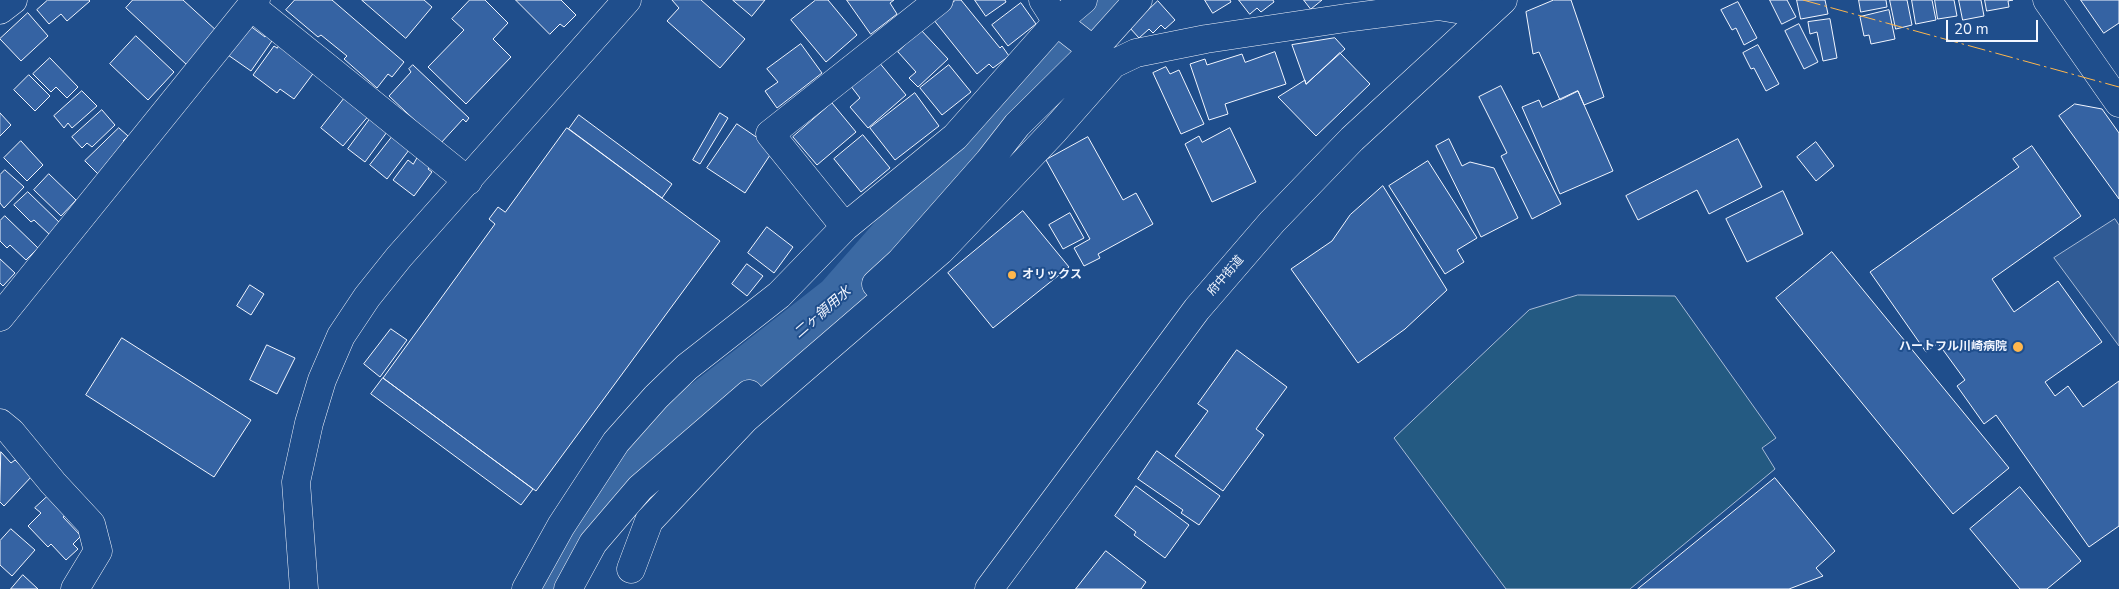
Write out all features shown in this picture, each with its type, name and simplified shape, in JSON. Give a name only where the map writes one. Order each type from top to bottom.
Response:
[{"type":"main road","points":[[0,10],[13,0]]},
{"type":"main road","points":[[304,589],[296,482],[322,380],[341,336],[367,297],[399,257],[468,182],[627,0]]},
{"type":"main road","points":[[845,227],[770,134],[939,0]]},
{"type":"main road","points":[[526,589],[561,526],[616,442],[656,397],[687,367],[779,295],[845,227],[955,137],[1056,17],[1083,0]]},
{"type":"main road","points":[[631,569],[649,521],[745,419],[940,251],[1054,131],[1098,54],[1138,0]]},
{"type":"main road","points":[[2047,0],[2119,103]]},
{"type":"main road","points":[[0,317],[254,4],[468,182]]},
{"type":"main road","points":[[568,589],[594,543],[640,488],[900,262],[989,161],[1017,125],[1098,54],[1136,53],[1206,39],[1438,6],[1495,7]]},
{"type":"main road","name":"府中街道","points":[[990,589],[1192,316],[1272,222],[1352,139],[1495,7]]},
{"type":"main road","points":[[1056,17],[1098,54]]},
{"type":"main road","points":[[0,423],[11,432],[53,484],[91,524],[98,551],[75,589]]},
{"type":"shaded area","points":[[2115,219],[2119,225],[2119,346],[2054,258]]},
{"type":"shaded area","points":[[1578,295],[1675,296],[1776,438],[1762,448],[1775,469],[1630,589],[1506,589],[1394,438],[1529,310]]},
{"type":"building","points":[[48,0],[90,1],[67,21],[61,14],[49,24],[37,10]]},
{"type":"building","points":[[133,0],[183,0],[218,32],[187,65],[126,8]]},
{"type":"building","points":[[295,0],[332,0],[404,62],[392,77],[388,74],[377,88],[344,59],[347,56],[321,35],[318,37],[286,10]]},
{"type":"building","points":[[362,0],[424,0],[432,7],[406,38]]},
{"type":"building","points":[[470,0],[485,0],[508,23],[493,39],[511,57],[466,104],[428,67],[464,30],[452,19]]},
{"type":"building","points":[[516,0],[561,0],[576,15],[564,27],[560,24],[550,34]]},
{"type":"building","points":[[672,0],[701,0],[745,39],[720,68],[667,21],[679,8]]},
{"type":"building","points":[[733,0],[765,0],[752,16]]},
{"type":"building","points":[[816,0],[828,0],[857,35],[826,62],[791,20]]},
{"type":"building","points":[[847,0],[894,0],[890,3],[897,14],[871,34]]},
{"type":"building","points":[[956,0],[961,0],[1000,48],[1002,46],[1009,56],[993,68],[989,64],[977,74],[933,19]]},
{"type":"building","points":[[975,0],[1005,0],[1006,2],[986,16]]},
{"type":"building","points":[[1205,0],[1230,0],[1231,2],[1213,13]]},
{"type":"building","points":[[1239,0],[1273,0],[1274,2],[1261,12],[1257,8],[1250,14]]},
{"type":"building","points":[[1304,0],[1322,0],[1311,9]]},
{"type":"building","points":[[1554,0],[1571,0],[1604,97],[1584,105],[1578,91],[1560,100],[1539,52],[1533,54],[1526,12]]},
{"type":"building","points":[[1770,0],[1787,0],[1796,17],[1782,24]]},
{"type":"building","points":[[1797,0],[1825,0],[1828,14],[1801,19]]},
{"type":"building","points":[[1859,0],[1886,0],[1887,7],[1861,12]]},
{"type":"building","points":[[1890,0],[1907,0],[1912,25],[1896,29]]},
{"type":"building","points":[[1912,0],[1932,0],[1936,20],[1916,24]]},
{"type":"building","points":[[1935,0],[1954,0],[1957,16],[1938,19]]},
{"type":"building","points":[[1959,0],[1981,0],[1984,16],[1963,20]]},
{"type":"building","points":[[1985,0],[2013,0],[2008,1],[2009,7],[1987,11]]},
{"type":"building","points":[[2081,0],[2119,0],[2119,23],[2104,33]]},
{"type":"building","points":[[1158,1],[1175,20],[1165,29],[1161,25],[1153,33],[1149,29],[1139,38],[1130,28]]},
{"type":"building","points":[[1738,2],[1757,38],[1744,45],[1736,28],[1732,30],[1721,10]]},
{"type":"building","points":[[1021,3],[1036,24],[1008,46],[992,25]]},
{"type":"building","points":[[1889,10],[1895,39],[1871,44],[1869,35],[1864,36],[1860,17]]},
{"type":"building","points":[[28,13],[48,36],[21,61],[0,39]]},
{"type":"building","points":[[1830,19],[1837,58],[1823,61],[1817,32],[1810,34],[1808,22]]},
{"type":"building","points":[[1799,24],[1818,62],[1804,69],[1785,31]]},
{"type":"building","points":[[249,25],[265,37],[267,33],[274,38],[251,71],[228,55]]},
{"type":"building","points":[[921,30],[948,59],[918,87],[909,78],[916,72],[898,52]]},
{"type":"building","points":[[136,36],[174,72],[148,100],[110,64]]},
{"type":"building","points":[[1335,38],[1345,49],[1306,84],[1292,45]]},
{"type":"building","points":[[280,44],[315,71],[294,99],[280,89],[277,93],[253,75],[274,46],[277,48]]},
{"type":"building","points":[[801,44],[822,73],[777,108],[765,91],[778,82],[767,69]]},
{"type":"building","points":[[1758,45],[1779,84],[1766,91],[1754,68],[1751,69],[1743,53]]},
{"type":"building","points":[[1275,52],[1286,84],[1225,104],[1228,114],[1209,120],[1190,64],[1205,59],[1207,65],[1242,54],[1245,62]]},
{"type":"building","points":[[1340,53],[1370,84],[1316,136],[1278,97],[1305,80],[1306,84]]},
{"type":"building","points":[[50,58],[78,87],[67,98],[56,87],[51,92],[33,74]]},
{"type":"building","points":[[878,61],[906,95],[868,128],[850,107],[860,98],[850,85]]},
{"type":"building","points":[[413,65],[469,118],[466,122],[463,119],[440,144],[389,96],[411,72],[409,69]]},
{"type":"building","points":[[949,65],[971,92],[942,115],[920,88]]},
{"type":"building","points":[[1166,67],[1170,74],[1179,70],[1204,124],[1181,134],[1153,73]]},
{"type":"building","points":[[29,75],[50,96],[35,111],[14,90]]},
{"type":"building","points":[[1501,86],[1561,204],[1532,219],[1501,156],[1507,153],[1479,97]]},
{"type":"building","points":[[82,91],[97,106],[72,128],[68,123],[64,128],[54,116]]},
{"type":"building","points":[[1578,91],[1613,171],[1560,194],[1522,107],[1539,100],[1542,107]]},
{"type":"building","points":[[915,93],[939,126],[895,160],[870,128]]},
{"type":"building","points":[[347,95],[370,114],[343,146],[321,128]]},
{"type":"building","points":[[832,103],[856,132],[817,165],[793,137]]},
{"type":"building","points":[[2075,104],[2102,109],[2119,133],[2119,199],[2059,116]]},
{"type":"building","points":[[102,110],[115,125],[92,147],[87,143],[82,148],[72,137]]},
{"type":"building","points":[[0,113],[11,125],[0,136]]},
{"type":"building","points":[[720,113],[728,118],[700,164],[693,160]]},
{"type":"building","points":[[579,115],[672,184],[662,198],[569,129]]},
{"type":"building","points":[[370,119],[387,132],[365,162],[348,149]]},
{"type":"building","points":[[737,124],[774,149],[745,193],[707,168]]},
{"type":"building","points":[[119,128],[128,136],[123,141],[127,145],[98,174],[85,161]]},
{"type":"building","points":[[567,128],[720,241],[536,491],[383,378],[495,224],[489,219],[498,207],[505,212]]},
{"type":"building","points":[[1230,128],[1256,182],[1212,202],[1185,144],[1199,136],[1202,142]]},
{"type":"building","points":[[863,135],[890,168],[861,192],[834,159]]},
{"type":"building","points":[[392,137],[409,150],[387,179],[370,165]]},
{"type":"building","points":[[1088,137],[1123,200],[1136,193],[1153,224],[1098,254],[1100,258],[1084,266],[1074,248],[1090,239],[1046,160]]},
{"type":"building","points":[[1449,139],[1462,166],[1470,162],[1494,168],[1518,218],[1481,237],[1436,146]]},
{"type":"building","points":[[1738,139],[1762,187],[1709,214],[1697,190],[1638,220],[1626,196]]},
{"type":"building","points":[[21,141],[43,165],[27,181],[4,158]]},
{"type":"building","points":[[1816,142],[1834,166],[1816,181],[1797,157]]},
{"type":"building","name":"ハートフル川崎病院","points":[[2032,146],[2081,216],[1992,279],[2014,312],[2058,281],[2102,342],[2045,382],[2055,396],[2068,386],[2083,407],[2119,381],[2119,526],[2089,547],[1996,415],[1984,424],[1957,386],[1965,380],[1938,343],[1926,352],[1870,272],[2019,167],[2013,159]]},
{"type":"building","points":[[419,155],[431,165],[428,169],[432,172],[414,196],[393,180],[408,160],[413,164]]},
{"type":"building","points":[[1428,161],[1477,238],[1457,250],[1464,262],[1445,274],[1389,186]]},
{"type":"building","points":[[5,170],[24,187],[4,208],[0,203],[0,175]]},
{"type":"building","points":[[49,174],[76,200],[61,216],[34,190]]},
{"type":"building","points":[[1383,186],[1447,290],[1405,329],[1358,363],[1291,269],[1332,241],[1350,215]]},
{"type":"building","points":[[1783,191],[1803,234],[1747,262],[1726,219]]},
{"type":"building","points":[[28,192],[61,224],[50,235],[34,220],[31,222],[14,205]]},
{"type":"building","points":[[1023,211],[1069,267],[993,328],[948,273]]},
{"type":"building","points":[[1070,213],[1084,238],[1063,249],[1049,225]]},
{"type":"building","points":[[5,216],[38,248],[26,260],[10,245],[7,248],[0,241],[0,221]]},
{"type":"building","points":[[767,227],[793,247],[774,273],[748,253]]},
{"type":"building","points":[[1832,252],[2009,468],[1953,514],[1776,298]]},
{"type":"building","points":[[0,259],[15,273],[3,286],[0,283]]},
{"type":"building","points":[[747,264],[763,276],[747,296],[732,284]]},
{"type":"building","points":[[250,285],[264,294],[251,315],[237,306]]},
{"type":"building","points":[[391,329],[407,340],[380,377],[364,364]]},
{"type":"building","points":[[122,338],[251,420],[214,477],[86,395]]},
{"type":"building","points":[[267,345],[295,358],[277,394],[250,380]]},
{"type":"building","points":[[1237,350],[1287,387],[1256,429],[1264,435],[1223,491],[1175,456],[1208,411],[1198,404]]},
{"type":"building","points":[[383,378],[533,489],[521,505],[371,394]]},
{"type":"building","points":[[1157,451],[1220,496],[1199,525],[1181,513],[1183,510],[1138,479]]},
{"type":"building","points":[[1,452],[11,463],[15,460],[32,476],[4,506],[0,502]]},
{"type":"building","points":[[1775,478],[1835,551],[1816,568],[1823,576],[1789,589],[1638,589]]},
{"type":"building","points":[[1136,486],[1189,525],[1165,558],[1134,535],[1136,532],[1115,516]]},
{"type":"building","points":[[2020,487],[2081,561],[2047,589],[2020,589],[1970,529]]},
{"type":"building","points":[[48,496],[66,515],[63,517],[81,536],[73,544],[78,549],[66,560],[51,544],[48,547],[28,526],[41,513],[35,508]]},
{"type":"building","points":[[11,529],[35,550],[12,576],[0,565],[0,541]]},
{"type":"building","points":[[1106,551],[1146,582],[1141,589],[1076,589]]},
{"type":"building","points":[[23,575],[38,589],[11,589]]},
{"type":"waterway","name":"二ヶ領用水","points":[[546,589],[605,491],[645,448],[708,406],[841,302],[992,131],[1113,0]]},
{"type":"power","points":[[1803,0],[2119,87]]},
{"type":"place","name":"オリックス","points":[[1012,275]]},
{"type":"place","name":"ハートフル川崎病院","points":[[2018,347]]}]
